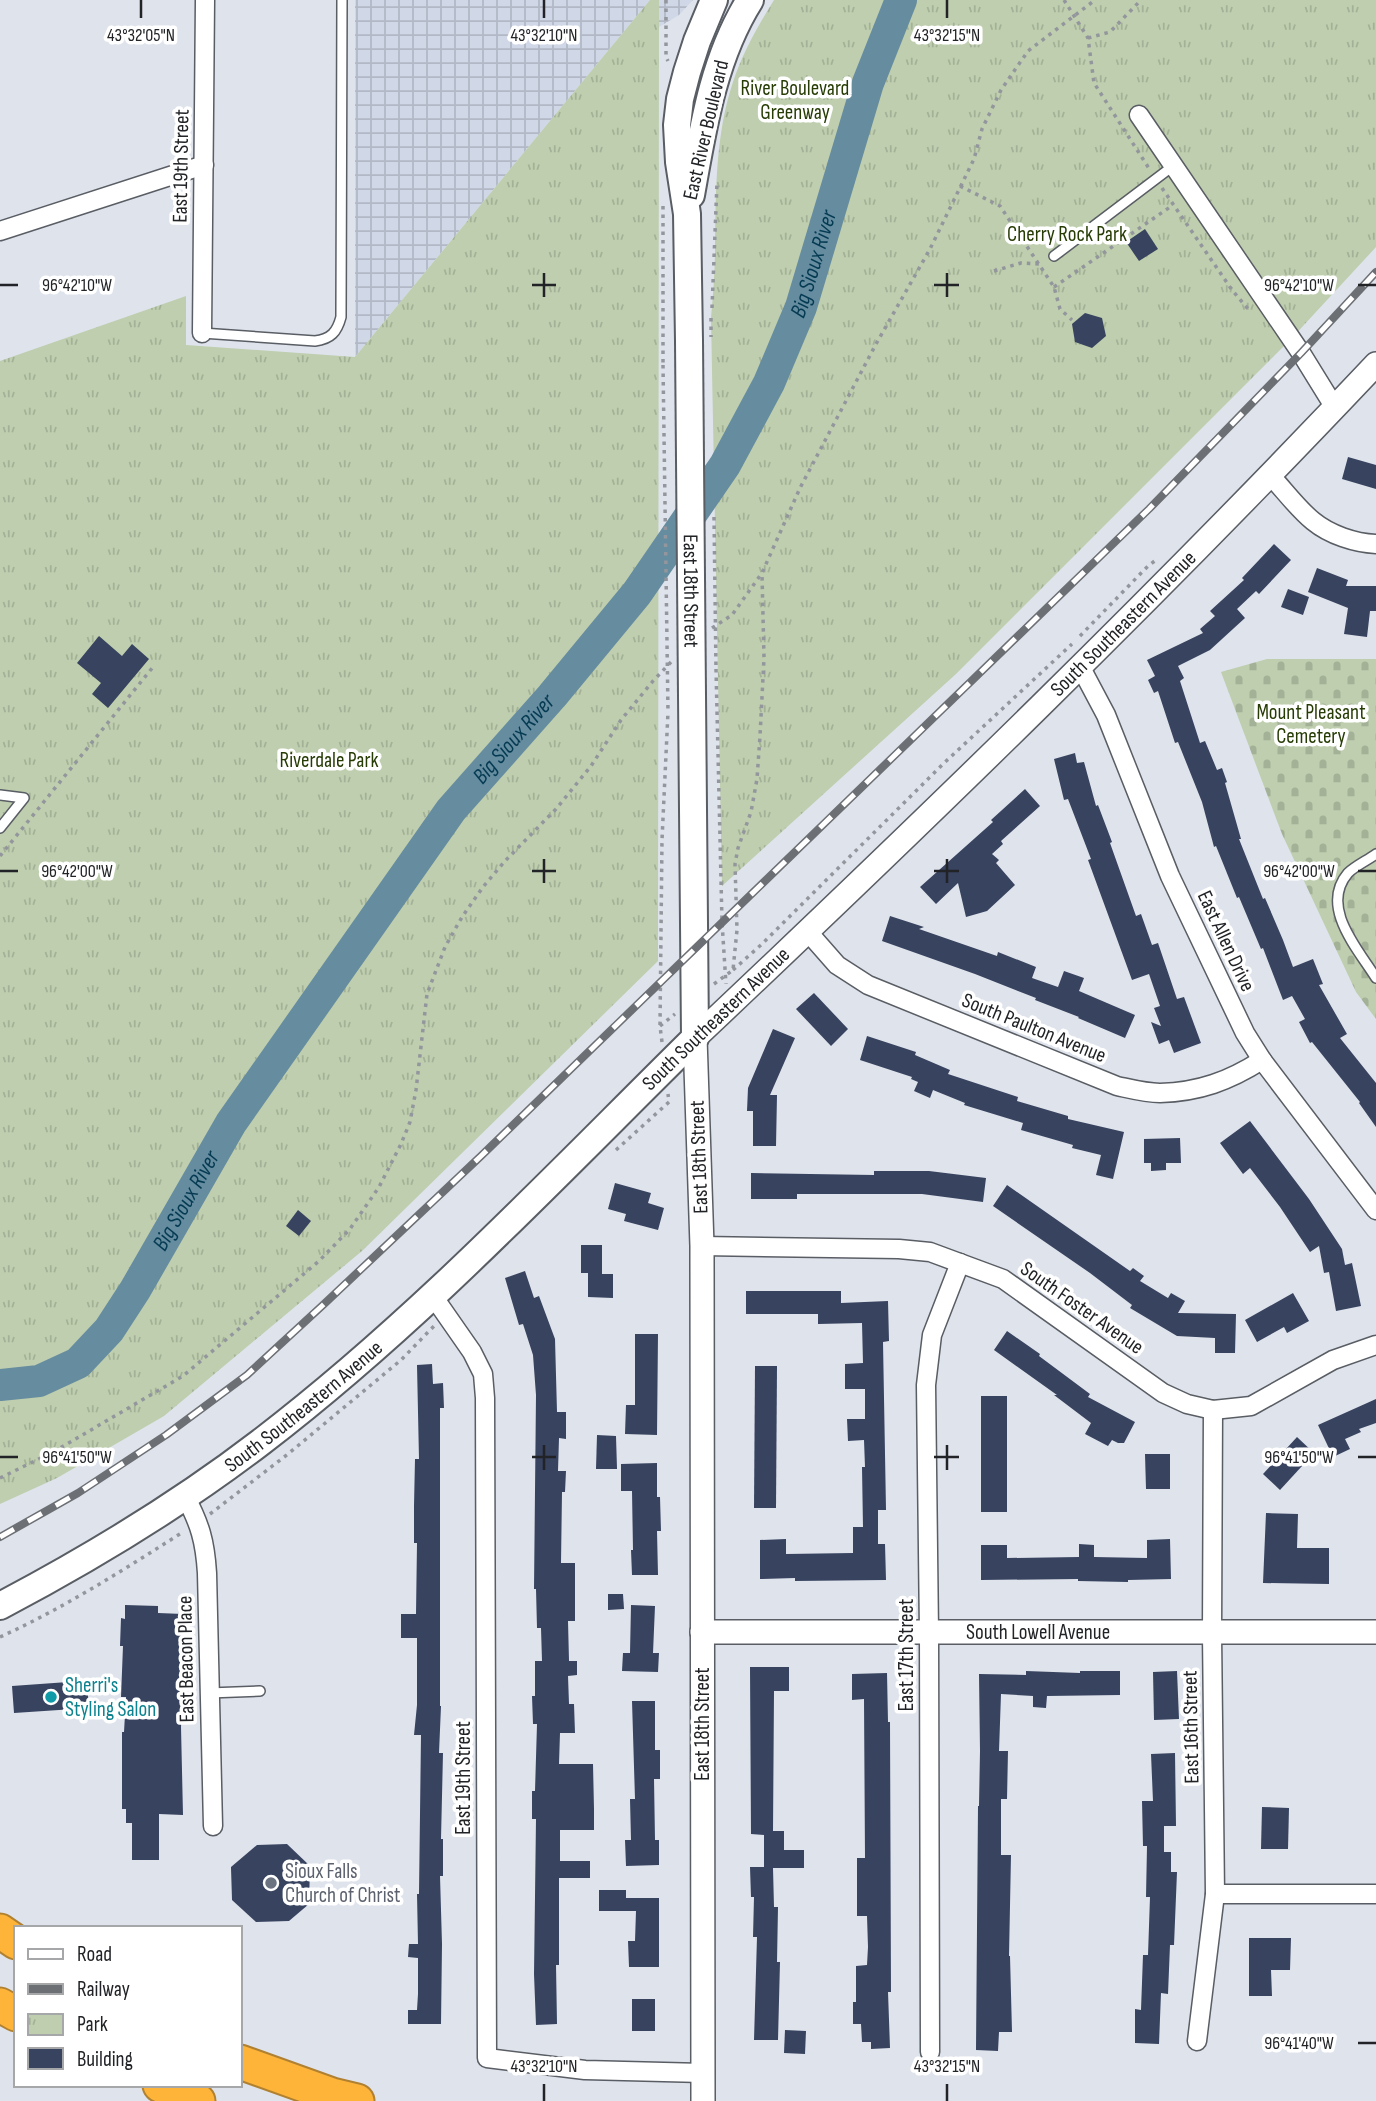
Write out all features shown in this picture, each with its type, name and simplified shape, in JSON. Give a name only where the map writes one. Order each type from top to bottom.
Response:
[{"type":"highway","points":[[242,2063],[332,2095],[357,2101]]},
{"type":"highway","points":[[165,2087],[198,2101]]},
{"type":"main road","name":"East River Boulevard","points":[[687,214],[679,162],[677,125],[680,99],[697,41],[714,0]]},
{"type":"main road","name":"East River Boulevard","points":[[687,214],[713,83],[732,33],[750,0]]},
{"type":"main road","name":"East 18th Street","points":[[687,214],[695,1038]]},
{"type":"main road","name":"South Southeastern Avenue","points":[[0,1606],[106,1547],[185,1496],[260,1443],[341,1378],[433,1296],[695,1038]]},
{"type":"street","name":"East 19th Street","points":[[202,333],[205,0]]},
{"type":"street","points":[[1139,115],[1301,353],[1335,408]]},
{"type":"street","points":[[0,231],[204,165]]},
{"type":"street","name":"South Southeastern Avenue","points":[[695,1038],[808,932],[1080,666],[1271,476],[1376,364]]},
{"type":"street","points":[[1271,476],[1314,522],[1339,536],[1363,544],[1376,544]]},
{"type":"street","name":"East Allen Drive","points":[[1080,666],[1106,715],[1170,877],[1245,1033],[1262,1060],[1376,1210]]},
{"type":"street","name":"South Paulton Avenue","points":[[808,932],[837,965],[868,985],[1117,1086],[1158,1093],[1199,1088],[1237,1076],[1262,1060]]},
{"type":"street","name":"East 18th Street","points":[[695,1038],[702,1246],[703,2087]]},
{"type":"street","name":"South Foster Avenue","points":[[702,1246],[899,1249],[930,1252],[1003,1279],[1163,1393],[1187,1404],[1213,1410],[1251,1406],[1333,1360],[1376,1345]]},
{"type":"street","name":"East 17th Street","points":[[930,2052],[926,1385],[932,1335],[960,1263]]},
{"type":"street","name":"East 19th Street","points":[[433,1296],[472,1352],[483,1374],[485,1398],[487,2058],[703,2087]]},
{"type":"street","name":"East 16th Street","points":[[1197,2041],[1215,1895],[1213,1410]]},
{"type":"street","name":"East Beacon Place","points":[[185,1496],[198,1521],[205,1546],[213,1826]]},
{"type":"street","name":"South Lowell Avenue","points":[[702,1632],[1376,1632]]},
{"type":"street","points":[[1215,1895],[1376,1894]]},
{"type":"lane","points":[[202,333],[315,341],[327,339],[338,328],[341,317],[342,0]]},
{"type":"lane","points":[[1054,256],[1173,166]]},
{"type":"lane","points":[[0,796],[24,798],[0,828]]},
{"type":"lane","points":[[1376,854],[1348,873],[1337,896],[1340,922],[1376,978]]},
{"type":"lane","points":[[209,1693],[260,1691]]},
{"type":"path","points":[[666,0],[666,57],[669,64],[674,66]]},
{"type":"path","points":[[1064,0],[1073,16]]},
{"type":"path","points":[[707,631],[732,615],[762,573],[800,488],[930,249],[974,159],[982,129],[1000,90],[1028,51],[1095,0]]},
{"type":"path","points":[[1088,38],[1110,32],[1141,0]]},
{"type":"path","points":[[711,318],[717,179]]},
{"type":"path","points":[[960,186],[1000,206],[1054,287],[1060,309],[1072,320]]},
{"type":"path","points":[[1054,287],[1173,205]]},
{"type":"path","points":[[994,271],[1021,263],[1039,264]]},
{"type":"path","points":[[660,1026],[662,840],[668,712],[663,365]]},
{"type":"path","points":[[695,999],[762,944],[943,764],[1079,638],[1148,566],[1159,558]]},
{"type":"path","points":[[733,970],[737,930],[735,864],[751,811],[757,779],[764,658],[762,573]]},
{"type":"path","points":[[0,1478],[55,1451],[183,1376],[319,1261],[350,1229],[379,1187],[410,1122],[428,995],[445,947],[462,917],[505,861],[556,809],[591,766],[621,720],[674,659]]},
{"type":"path","points":[[0,856],[153,667]]},
{"type":"path","points":[[716,669],[722,922],[727,1008]]},
{"type":"shaded area","points":[[355,0],[650,0],[355,357]]},
{"type":"shaded area","points":[[659,0],[693,0],[679,15],[659,27]]},
{"type":"green space","name":"Riverdale Park","points":[[650,0],[659,0],[658,961],[362,1251],[164,1416],[57,1478],[0,1504],[0,361],[186,296],[186,345],[355,357]]},
{"type":"green space","name":"Cherry Rock Park","points":[[774,0],[901,0],[877,62],[905,0],[1376,0],[1376,247],[1291,339],[956,674],[722,886],[711,318],[716,185],[723,123],[733,82],[751,40]]},
{"type":"green space","name":"Mount Pleasant Cemetery","points":[[1267,659],[1376,659],[1376,1019],[1356,992],[1282,834],[1221,672]]},
{"type":"building","points":[[1145,229],[1158,249],[1139,261],[1126,242]]},
{"type":"building","points":[[1085,313],[1102,318],[1106,336],[1092,348],[1075,342],[1072,324]]},
{"type":"building","points":[[1348,457],[1376,465],[1376,489],[1342,479]]},
{"type":"building","points":[[1274,544],[1291,560],[1259,594],[1256,591],[1237,609],[1245,618],[1210,650],[1178,666],[1184,678],[1180,681],[1200,743],[1205,741],[1217,770],[1222,768],[1239,839],[1293,967],[1313,959],[1323,984],[1319,985],[1347,1034],[1340,1038],[1376,1083],[1376,1127],[1360,1102],[1312,1042],[1310,1043],[1299,1022],[1305,1019],[1292,996],[1283,1000],[1263,948],[1261,949],[1239,897],[1237,898],[1216,846],[1214,847],[1202,802],[1178,742],[1175,743],[1158,691],[1154,693],[1148,680],[1155,676],[1147,660],[1203,633],[1200,629],[1215,616],[1210,611],[1244,580],[1242,578]]},
{"type":"building","points":[[1317,568],[1348,580],[1346,586],[1376,586],[1376,611],[1370,611],[1367,637],[1344,634],[1348,608],[1308,592]]},
{"type":"building","points":[[1288,589],[1309,597],[1303,615],[1281,607]]},
{"type":"building","points":[[99,636],[122,656],[132,644],[149,659],[108,708],[92,694],[101,683],[77,663]]},
{"type":"building","points":[[1075,753],[1077,763],[1084,762],[1096,806],[1098,805],[1112,842],[1110,843],[1136,916],[1141,914],[1152,945],[1158,943],[1177,999],[1184,997],[1201,1043],[1174,1053],[1169,1040],[1159,1044],[1151,1022],[1161,1026],[1154,1008],[1160,1006],[1149,974],[1132,980],[1088,860],[1091,859],[1068,799],[1064,800],[1054,759]]},
{"type":"building","points":[[1025,789],[1040,806],[1001,841],[1003,844],[992,854],[999,860],[996,863],[1015,885],[987,911],[966,917],[958,883],[936,904],[920,887],[993,822],[991,820]]},
{"type":"building","points":[[890,916],[924,927],[919,929],[997,956],[998,952],[1036,967],[1032,978],[1058,987],[1064,971],[1084,978],[1079,991],[1135,1015],[1125,1038],[1035,1000],[1036,998],[882,941]]},
{"type":"building","points":[[814,993],[848,1029],[831,1046],[796,1009]]},
{"type":"building","points":[[773,1029],[795,1038],[770,1095],[777,1095],[776,1146],[753,1146],[753,1111],[747,1111],[748,1088]]},
{"type":"building","points":[[867,1036],[916,1052],[915,1055],[950,1070],[948,1074],[1018,1097],[1017,1101],[1068,1116],[1068,1119],[1124,1132],[1113,1179],[1096,1175],[1101,1155],[1021,1130],[1023,1123],[964,1105],[965,1103],[933,1090],[930,1098],[914,1091],[918,1082],[911,1079],[912,1077],[860,1060]]},
{"type":"building","points":[[1250,1121],[1309,1199],[1342,1249],[1345,1265],[1352,1263],[1361,1306],[1336,1311],[1329,1272],[1324,1273],[1319,1246],[1310,1252],[1250,1168],[1243,1174],[1220,1143]]},
{"type":"building","points":[[1180,1138],[1181,1163],[1166,1163],[1166,1170],[1151,1171],[1151,1163],[1144,1163],[1144,1139]]},
{"type":"building","points":[[874,1171],[929,1171],[986,1178],[983,1202],[922,1194],[797,1194],[797,1199],[751,1199],[751,1173],[874,1175]]},
{"type":"building","points":[[615,1183],[651,1193],[648,1203],[664,1208],[658,1230],[624,1221],[626,1214],[608,1209]]},
{"type":"building","points":[[1007,1185],[1130,1271],[1133,1268],[1144,1276],[1140,1281],[1168,1298],[1171,1293],[1185,1301],[1178,1313],[1236,1314],[1235,1353],[1215,1353],[1215,1338],[1177,1336],[1130,1308],[1132,1305],[1090,1273],[993,1206]]},
{"type":"building","points":[[298,1210],[311,1221],[299,1236],[286,1226]]},
{"type":"building","points":[[581,1245],[602,1245],[602,1274],[613,1274],[613,1298],[588,1297],[588,1273],[581,1273]]},
{"type":"building","points":[[525,1271],[534,1298],[539,1296],[555,1339],[557,1412],[566,1412],[566,1439],[559,1438],[558,1471],[566,1471],[565,1492],[562,1492],[561,1563],[575,1563],[575,1621],[568,1621],[569,1661],[577,1661],[577,1675],[568,1676],[569,1704],[574,1704],[575,1733],[560,1733],[559,1764],[593,1764],[594,1809],[594,1830],[560,1830],[560,1861],[590,1861],[590,1878],[559,1878],[557,2024],[536,2025],[536,1819],[532,1819],[532,1791],[535,1791],[537,1724],[533,1724],[532,1696],[535,1696],[535,1661],[542,1661],[541,1628],[537,1628],[534,1589],[536,1395],[533,1355],[523,1324],[519,1325],[505,1278]]},
{"type":"building","points":[[746,1291],[841,1291],[841,1303],[888,1301],[889,1341],[883,1342],[886,1510],[878,1510],[878,1544],[885,1544],[886,1580],[760,1579],[760,1540],[786,1539],[786,1554],[853,1553],[853,1527],[863,1527],[864,1440],[848,1441],[847,1419],[865,1419],[865,1389],[845,1389],[845,1364],[863,1363],[862,1323],[818,1324],[818,1314],[746,1314]]},
{"type":"building","points":[[1293,1293],[1309,1321],[1287,1333],[1284,1327],[1257,1342],[1245,1320]]},
{"type":"building","points":[[1007,1331],[1090,1394],[1088,1397],[1135,1422],[1124,1443],[1112,1440],[1108,1446],[1085,1434],[1091,1423],[994,1350]]},
{"type":"building","points":[[635,1334],[658,1334],[657,1435],[625,1434],[626,1405],[635,1405]]},
{"type":"building","points":[[432,1364],[433,1384],[443,1383],[444,1408],[440,1408],[439,1753],[443,1753],[441,2024],[408,2024],[408,2010],[417,2010],[418,1994],[418,1958],[408,1957],[409,1944],[418,1944],[421,1735],[414,1735],[417,1638],[401,1638],[401,1614],[416,1614],[417,1543],[414,1543],[414,1506],[415,1459],[419,1459],[417,1365]]},
{"type":"building","points":[[755,1366],[777,1366],[776,1508],[754,1508]]},
{"type":"building","points":[[981,1396],[1007,1396],[1007,1512],[981,1512]]},
{"type":"building","points":[[1376,1399],[1376,1423],[1359,1429],[1361,1432],[1345,1439],[1350,1449],[1333,1457],[1318,1425]]},
{"type":"building","points":[[597,1435],[616,1436],[617,1469],[596,1469]]},
{"type":"building","points":[[1297,1437],[1314,1453],[1280,1490],[1263,1474]]},
{"type":"building","points":[[1145,1454],[1170,1454],[1170,1489],[1146,1489]]},
{"type":"building","points":[[657,1463],[661,1531],[657,1531],[658,1575],[632,1575],[632,1491],[621,1491],[621,1464]]},
{"type":"building","points":[[1266,1513],[1298,1514],[1297,1548],[1329,1548],[1329,1584],[1263,1583]]},
{"type":"building","points":[[1170,1539],[1171,1579],[1128,1582],[1078,1579],[981,1580],[981,1545],[1007,1545],[1007,1558],[1079,1557],[1079,1544],[1094,1545],[1094,1557],[1147,1558],[1147,1540]]},
{"type":"building","points":[[608,1594],[623,1594],[624,1609],[608,1610]]},
{"type":"building","points":[[125,1605],[158,1606],[158,1613],[183,1614],[183,1815],[159,1814],[159,1860],[132,1860],[132,1823],[126,1823],[126,1809],[122,1809],[122,1732],[126,1697],[121,1697],[123,1646],[120,1646],[121,1618],[125,1619]]},
{"type":"building","points":[[631,1605],[655,1606],[653,1653],[659,1653],[658,1672],[622,1671],[623,1653],[630,1653]]},
{"type":"building","points":[[750,1667],[789,1667],[789,1691],[774,1691],[773,1831],[784,1831],[784,1850],[804,1850],[804,1868],[773,1868],[774,1907],[778,1907],[777,1962],[780,1962],[778,2040],[754,2040],[757,1937],[753,1937],[754,1897],[751,1897],[750,1867],[764,1867],[764,1835],[751,1834]]},
{"type":"building","points":[[1026,1671],[1120,1671],[1120,1695],[1047,1696],[1046,1708],[1033,1707],[1033,1696],[1001,1694],[999,1751],[1008,1751],[1007,1799],[1001,1799],[1001,1855],[1011,1855],[1009,1956],[1012,2032],[999,2032],[998,2051],[976,2050],[979,1674],[1026,1675]]},
{"type":"building","points":[[1177,1671],[1179,1719],[1154,1720],[1153,1672]]},
{"type":"building","points":[[887,1673],[890,1722],[890,2048],[871,2049],[871,2042],[862,2042],[861,2024],[853,2024],[856,1966],[867,1965],[868,1947],[867,1916],[857,1916],[857,1858],[865,1858],[864,1699],[852,1700],[852,1674]]},
{"type":"building","name":"Sherri's Styling Salon","points":[[87,1683],[89,1708],[14,1713],[12,1686]]},
{"type":"building","points":[[632,1701],[655,1701],[655,1750],[660,1750],[660,1779],[654,1779],[655,1840],[659,1840],[659,1865],[626,1866],[625,1840],[631,1840],[630,1799],[635,1799]]},
{"type":"building","points":[[1175,1753],[1176,1826],[1164,1826],[1164,1852],[1171,1852],[1171,1872],[1177,1872],[1174,1945],[1170,1945],[1168,1994],[1161,1993],[1159,2044],[1135,2043],[1135,2009],[1141,2010],[1143,1955],[1148,1955],[1150,1897],[1146,1897],[1147,1846],[1143,1846],[1142,1801],[1153,1801],[1151,1754]]},
{"type":"building","points":[[1262,1807],[1289,1808],[1288,1849],[1261,1849]]},
{"type":"building","name":"Sioux Falls Church of Christ","points":[[287,1844],[310,1866],[309,1904],[289,1921],[256,1922],[232,1900],[231,1867],[257,1845]]},
{"type":"building","points":[[599,1890],[626,1890],[626,1898],[659,1898],[659,1967],[629,1967],[628,1941],[635,1941],[636,1911],[599,1911]]},
{"type":"building","points":[[1249,1938],[1291,1938],[1290,1970],[1271,1970],[1272,1996],[1249,1996]]},
{"type":"building","points":[[632,1999],[655,1999],[655,2031],[632,2031]]},
{"type":"building","points":[[785,2030],[806,2031],[805,2054],[784,2053]]},
{"type":"waterway","name":"Big Sioux River","points":[[0,1385],[39,1381],[78,1363],[109,1330],[231,1123],[451,810],[552,696],[637,593],[725,465],[769,383],[801,307],[868,83],[901,0]]},
{"type":"railway","points":[[0,1537],[78,1493],[166,1435],[247,1375],[481,1156],[1149,509],[1376,272]]},
{"type":"place","name":"Sherri's Styling Salon","points":[[51,1697]]},
{"type":"place","name":"Sioux Falls Church of Christ","points":[[271,1883]]},
{"type":"park label","name":"River Boulevard Greenway","points":[[795,100]]}]
